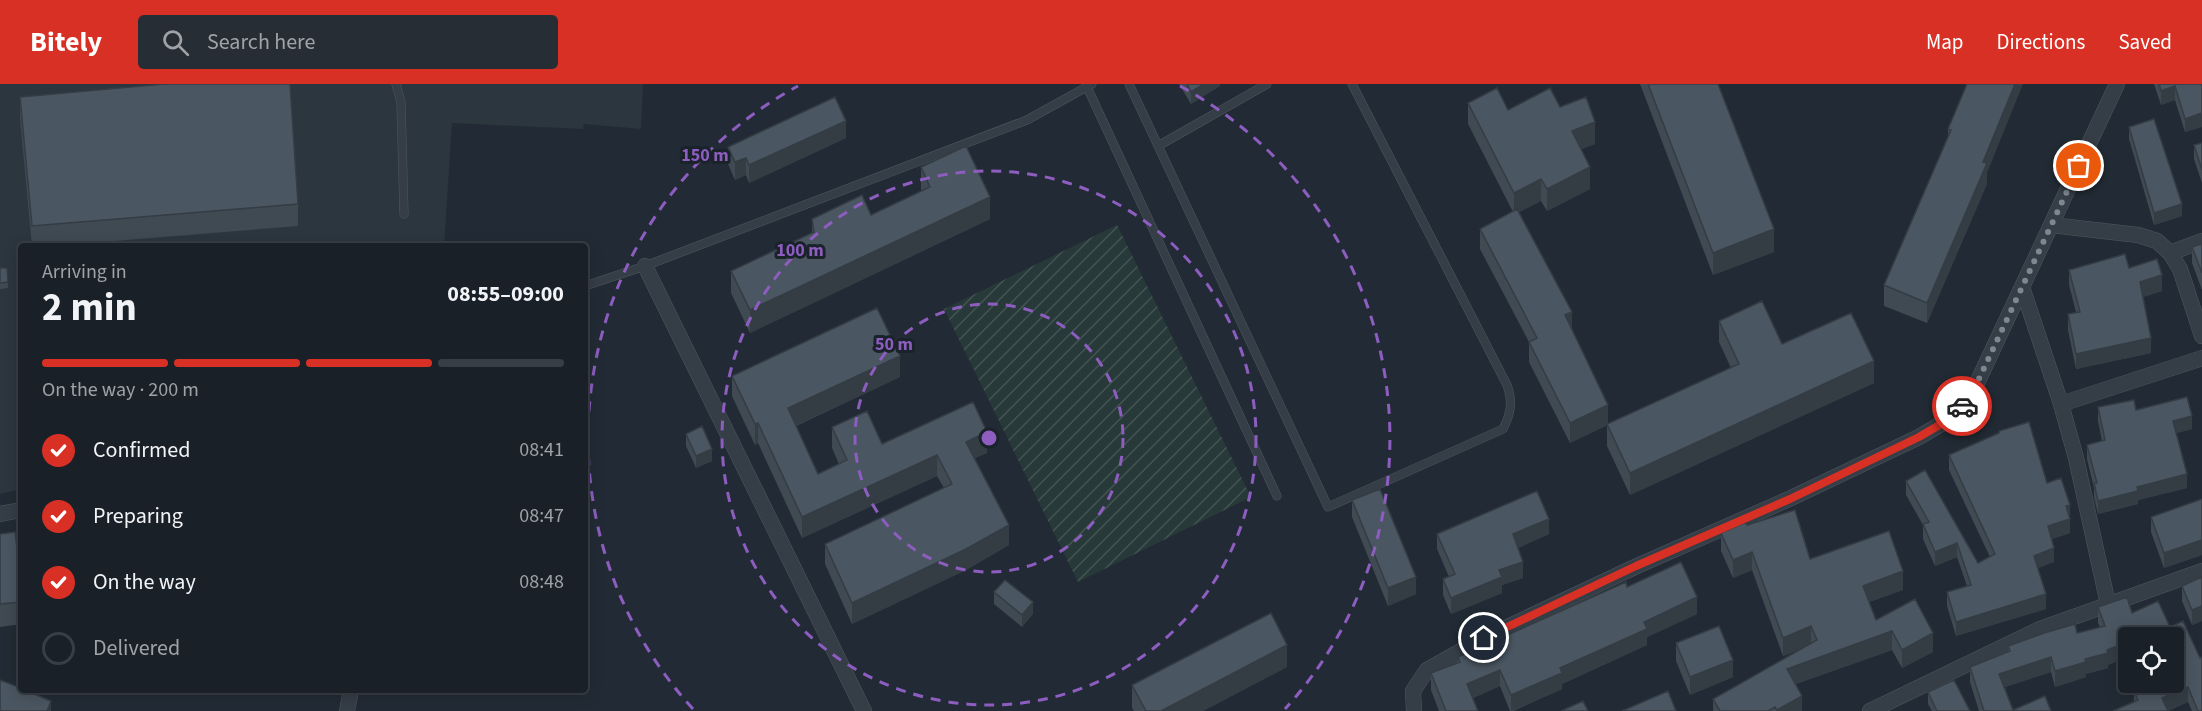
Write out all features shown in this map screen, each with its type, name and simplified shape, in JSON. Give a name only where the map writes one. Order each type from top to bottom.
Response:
[{"type":"street","points":[[1414,711],[1413,691],[1427,670],[1484,638],[1636,566],[1790,499],[1919,437],[1948,420],[1968,399],[1978,381],[2117,84]]},
{"type":"street","points":[[2051,225],[2138,235],[2157,241],[2170,253],[2180,269],[2202,336]]},
{"type":"street","points":[[2170,253],[2202,241]]},
{"type":"street","points":[[645,266],[864,711]]},
{"type":"street","points":[[2022,287],[2061,404],[2076,458],[2108,604]]},
{"type":"street","points":[[2061,404],[2202,358]]},
{"type":"street","points":[[0,514],[18,511]]},
{"type":"street","points":[[1870,711],[1896,705],[2040,629],[2202,571]]},
{"type":"street","points":[[347,711],[350,693]]},
{"type":"lane","points":[[396,84],[401,102],[404,214]]},
{"type":"lane","points":[[1129,84],[1328,507],[1503,429],[1510,416],[1512,399],[1507,385],[1352,84]]},
{"type":"lane","points":[[1158,146],[1267,84]]},
{"type":"lane","points":[[588,285],[645,266],[1027,120],[1089,86],[1278,496]]},
{"type":"shaded area","points":[[0,84],[643,84],[641,129],[584,124],[583,129],[452,123],[444,243],[18,243],[18,490],[0,494]]},
{"type":"shaded area","points":[[1117,225],[1251,497],[1078,582],[944,309]]},
{"type":"building","points":[[163,84],[290,84],[298,204],[32,226],[20,97]]},
{"type":"building","points":[[1187,84],[1204,84],[1191,92]]},
{"type":"building","points":[[1648,84],[1718,84],[1774,229],[1713,253]]},
{"type":"building","points":[[1967,84],[2015,84],[1983,162],[1987,163],[1927,303],[1884,285],[1951,130],[1948,129]]},
{"type":"building","points":[[2159,84],[2202,84],[2202,113],[2185,119],[2175,86],[2161,91]]},
{"type":"building","points":[[1497,88],[1508,110],[1550,88],[1560,107],[1586,97],[1595,122],[1572,131],[1590,167],[1547,189],[1541,179],[1514,193],[1468,103]]},
{"type":"building","points":[[835,97],[846,121],[749,165],[746,158],[735,162],[728,147]]},
{"type":"building","points":[[2154,119],[2182,204],[2154,213],[2129,127]]},
{"type":"building","points":[[2202,143],[2202,170],[2194,145]]},
{"type":"building","points":[[966,146],[990,197],[750,310],[731,271],[814,232],[812,219],[862,195],[871,215],[930,187],[921,167]]},
{"type":"building","points":[[1517,209],[1572,312],[1565,315],[1608,405],[1570,423],[1529,342],[1537,338],[1480,229]]},
{"type":"building","points":[[2202,244],[2202,273],[2192,247]]},
{"type":"building","points":[[2125,254],[2129,268],[2157,259],[2162,275],[2140,282],[2151,338],[2076,354],[2068,314],[2080,312],[2069,270]]},
{"type":"building","points":[[0,268],[7,268],[8,282],[0,283]]},
{"type":"building","points":[[1762,301],[1782,344],[1851,313],[1874,361],[1630,473],[1607,424],[1739,364],[1719,321]]},
{"type":"building","points":[[877,308],[900,356],[788,408],[818,474],[847,460],[832,427],[867,411],[882,444],[973,402],[987,432],[966,442],[1009,525],[966,549],[852,603],[825,544],[952,484],[937,455],[802,517],[758,423],[755,424],[732,376]]},
{"type":"building","points":[[2187,397],[2192,416],[2173,421],[2187,474],[2137,487],[2138,491],[2098,501],[2094,483],[2097,483],[2087,445],[2105,440],[2098,407],[2134,400],[2136,410]]},
{"type":"building","points":[[2029,422],[2047,483],[2061,478],[2070,505],[2066,506],[2070,519],[2048,526],[2054,548],[2034,556],[2046,594],[1956,622],[1947,592],[1971,585],[1957,543],[1935,552],[1923,524],[1929,522],[1906,481],[1925,470],[1978,563],[1995,554],[1949,455],[1999,433],[1999,431]]},
{"type":"building","points":[[702,426],[712,449],[696,456],[686,434]]},
{"type":"building","points":[[1380,489],[1416,577],[1388,588],[1352,500]]},
{"type":"building","points":[[1537,491],[1549,519],[1513,534],[1523,562],[1499,570],[1502,577],[1451,598],[1443,579],[1455,574],[1437,534]]},
{"type":"building","points":[[2202,499],[2202,540],[2164,553],[2151,517]]},
{"type":"building","points":[[1795,510],[1810,559],[1889,531],[1903,571],[1863,586],[1876,620],[1915,599],[1933,633],[1902,650],[1892,631],[1787,669],[1802,696],[1777,710],[1775,707],[1768,711],[1720,711],[1713,699],[1817,640],[1811,626],[1783,638],[1752,552],[1733,560],[1721,533],[1746,522],[1747,525]]},
{"type":"building","points":[[15,532],[18,554],[18,602],[0,604],[0,534]]},
{"type":"building","points":[[1681,562],[1697,597],[1644,622],[1647,629],[1560,668],[1562,673],[1511,695],[1500,670],[1467,684],[1478,711],[1446,711],[1431,673],[1460,662],[1458,657],[1626,582],[1627,587]]},
{"type":"building","points":[[2202,577],[2202,606],[2192,610],[2182,586]]},
{"type":"building","points":[[1005,580],[1033,602],[1022,615],[994,592]]},
{"type":"building","points":[[2127,597],[2132,613],[2158,601],[2170,627],[2118,627],[2118,646],[2107,650],[2108,653],[2085,659],[2086,662],[2055,671],[2051,657],[1999,674],[2013,710],[2045,696],[2051,711],[1984,711],[1970,667],[2010,651],[2008,646],[2044,633],[2075,624],[2077,633],[2105,626],[2098,607]]},
{"type":"building","points":[[1271,613],[1287,645],[1161,711],[1146,711],[1132,685]]},
{"type":"building","points":[[2183,621],[2200,658],[2202,657],[2202,711],[2198,711],[2188,687],[2184,689],[2184,627],[2170,627]]},
{"type":"building","points":[[1719,626],[1733,660],[1690,677],[1676,643]]},
{"type":"building","points":[[0,680],[18,687],[18,693],[32,693],[51,701],[47,711],[0,710]]},
{"type":"building","points":[[1954,680],[1970,711],[1937,711],[1928,692]]},
{"type":"building","points":[[1668,691],[1676,711],[1622,711]]},
{"type":"building","points":[[2135,693],[2174,693],[2162,698],[2168,711],[2113,711],[2138,700]]},
{"type":"building","points":[[1583,701],[1588,711],[1561,711]]},
{"type":"way so far","points":[[1962,406],[1978,381],[2079,166]]},
{"type":"route","points":[[1484,638],[1636,566],[1790,499],[1919,437],[1948,420],[1962,406]]}]
